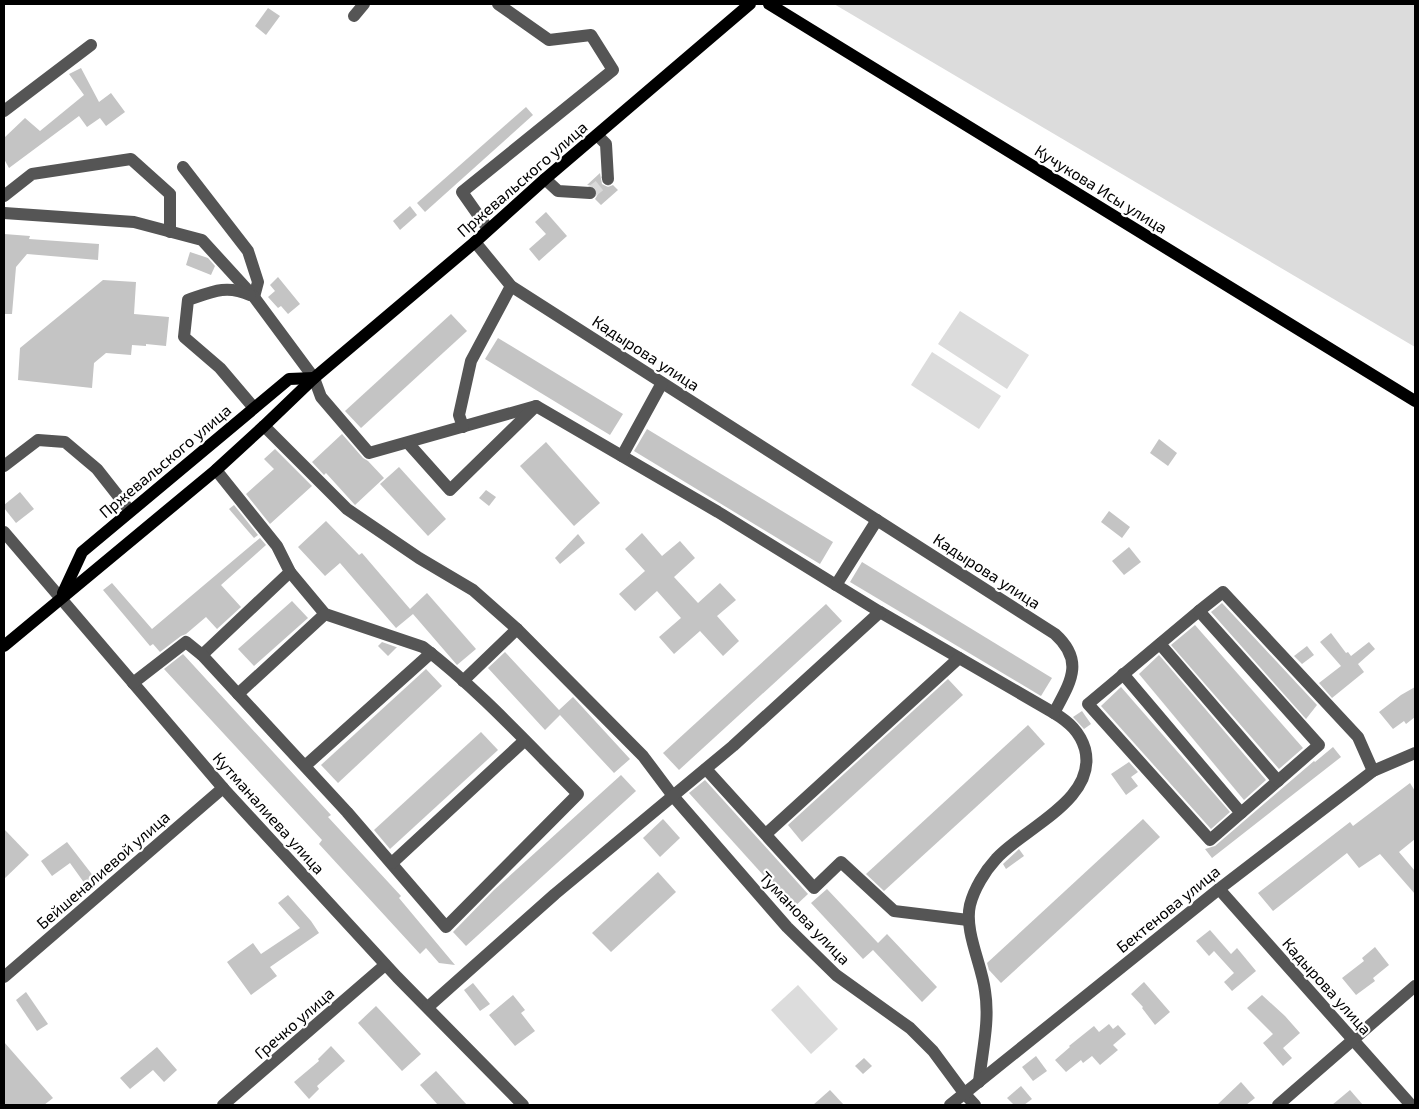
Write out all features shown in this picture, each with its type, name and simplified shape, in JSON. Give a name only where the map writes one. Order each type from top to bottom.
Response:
[{"type":"main road","name":"Пржевальского улица","points":[[4,646],[216,470],[314,378],[475,242],[545,179],[750,4]]},
{"type":"main road","name":"Кучукова Исы улица","points":[[769,4],[1415,401]]},
{"type":"main road","name":"Пржевальского улица","points":[[60,598],[82,552],[289,379],[314,378]]},
{"type":"street","points":[[354,16],[364,4]]},
{"type":"street","points":[[488,229],[462,192],[614,70],[591,35],[549,40],[498,4]]},
{"type":"street","points":[[4,111],[91,45]]},
{"type":"street","points":[[596,135],[606,144],[608,179]]},
{"type":"street","points":[[4,196],[32,174],[132,159],[170,194],[170,232]]},
{"type":"street","points":[[183,167],[248,251],[258,282],[254,298]]},
{"type":"street","points":[[545,179],[558,191],[590,193]]},
{"type":"street","points":[[4,212],[134,222],[202,240],[254,298],[314,378],[321,397],[369,453],[536,406],[718,512],[880,612],[1069,722],[1084,746],[1086,755],[1086,766],[1080,783],[1066,803],[996,858],[982,878],[970,905],[968,920],[985,990],[987,1013],[979,1082]]},
{"type":"street","name":"Кадырова улица","points":[[475,242],[511,286],[1047,629],[1064,642],[1071,658],[1072,679],[1054,713]]},
{"type":"street","points":[[463,427],[459,414],[471,361],[511,286]]},
{"type":"street","points":[[254,298],[240,290],[227,289],[188,300],[184,337],[220,368],[254,408]]},
{"type":"street","points":[[622,456],[662,383]]},
{"type":"street","points":[[408,443],[450,490],[536,406]]},
{"type":"street","name":"Туманова улица","points":[[264,426],[347,509],[419,558],[473,590],[517,629],[643,756],[673,796],[786,927],[836,975],[910,1028],[933,1051],[964,1094],[975,1105]]},
{"type":"street","points":[[4,466],[38,440],[65,442],[97,469],[130,512]]},
{"type":"street","points":[[133,683],[186,642],[202,655],[348,812],[446,927],[578,794],[463,681],[423,647],[325,614],[290,572],[277,546],[216,470]]},
{"type":"street","points":[[836,585],[877,520]]},
{"type":"street","name":"Кутманалиева улица","points":[[4,532],[223,788],[385,965],[523,1105]]},
{"type":"street","points":[[202,655],[290,572]]},
{"type":"street","points":[[1199,611],[1319,745],[1210,840],[1088,704],[1123,674],[1199,611],[1223,592],[1358,737],[1373,771]]},
{"type":"street","points":[[428,1008],[555,894],[733,746],[880,612]]},
{"type":"street","points":[[238,694],[325,614]]},
{"type":"street","points":[[463,681],[517,629]]},
{"type":"street","points":[[1160,644],[1278,781]]},
{"type":"street","points":[[305,766],[431,653]]},
{"type":"street","points":[[766,834],[959,658]]},
{"type":"street","points":[[1123,674],[1240,813]]},
{"type":"street","points":[[392,863],[524,741]]},
{"type":"street","name":"Бектенова улица","points":[[950,1105],[1219,889],[1373,771],[1415,753]]},
{"type":"street","points":[[706,769],[814,888],[841,862],[894,912],[968,920]]},
{"type":"street","name":"Бейшеналиевой улица","points":[[4,977],[223,788]]},
{"type":"street","name":"Кадырова улица","points":[[1219,889],[1410,1105]]},
{"type":"street","name":"Гречко улица","points":[[224,1105],[385,965]]},
{"type":"street","points":[[1278,1105],[1415,986]]},
{"type":"shaded area","points":[[834,4],[1415,4],[1415,347]]},
{"type":"shaded area","points":[[960,311],[1029,355],[1007,389],[938,344]]},
{"type":"shaded area","points":[[932,352],[1001,396],[979,429],[911,385]]},
{"type":"shaded area","points":[[798,985],[838,1029],[811,1054],[771,1010]]},
{"type":"building","points":[[268,8],[280,16],[266,35],[255,26]]},
{"type":"building","points":[[81,68],[99,102],[111,93],[125,112],[106,126],[100,118],[87,127],[79,116],[9,168],[4,159],[4,138],[25,118],[40,131],[84,95],[69,74]]},
{"type":"building","points":[[526,107],[533,115],[425,212],[417,203]]},
{"type":"building","points":[[600,173],[602,184],[608,187],[613,185],[618,190],[601,205],[595,199],[598,194],[597,189],[594,186],[587,185]]},
{"type":"building","points":[[410,206],[417,215],[400,230],[393,221]]},
{"type":"building","points":[[546,212],[567,236],[539,261],[529,249],[546,234],[535,222]]},
{"type":"building","points":[[4,234],[30,236],[29,239],[99,244],[98,260],[27,254],[16,267],[12,314],[4,314]]},
{"type":"building","points":[[190,252],[208,258],[215,266],[211,275],[186,265]]},
{"type":"building","points":[[278,277],[300,304],[288,314],[281,306],[278,308],[268,297],[275,291],[270,285]]},
{"type":"building","points":[[103,280],[136,282],[134,314],[169,317],[166,346],[132,345],[131,355],[106,353],[94,363],[92,388],[18,380],[20,348]]},
{"type":"building","points":[[451,314],[467,331],[361,428],[345,411]]},
{"type":"building","points":[[498,338],[623,414],[610,435],[485,359]]},
{"type":"building","points":[[647,429],[833,542],[820,564],[634,451]]},
{"type":"building","points":[[342,434],[384,478],[355,505],[326,473],[324,475],[312,462]]},
{"type":"building","points":[[1159,439],[1177,453],[1168,466],[1150,453]]},
{"type":"building","points":[[546,442],[600,503],[574,526],[520,466]]},
{"type":"building","points":[[275,449],[312,486],[270,524],[246,494],[274,469],[264,459]]},
{"type":"building","points":[[399,467],[446,519],[428,536],[380,484]]},
{"type":"building","points":[[486,490],[496,497],[489,506],[479,498]]},
{"type":"building","points":[[20,492],[34,509],[16,523],[4,508],[4,505]]},
{"type":"building","points":[[234,505],[258,535],[254,538],[229,509]]},
{"type":"building","points":[[1109,511],[1130,527],[1122,538],[1101,522]]},
{"type":"building","points":[[326,521],[359,555],[362,553],[410,609],[427,593],[476,649],[457,665],[413,614],[396,628],[340,563],[325,576],[298,547]]},
{"type":"building","points":[[642,533],[662,556],[680,541],[695,558],[674,577],[698,603],[720,583],[736,600],[717,616],[739,641],[723,656],[700,631],[674,654],[659,637],[681,618],[657,591],[635,611],[619,594],[645,571],[625,549]]},
{"type":"building","points":[[578,534],[585,543],[560,564],[555,558]]},
{"type":"building","points":[[260,538],[266,545],[221,585],[241,607],[217,629],[206,617],[160,652],[153,644],[150,646],[103,590],[112,583],[152,629]]},
{"type":"building","points":[[1129,547],[1141,562],[1124,575],[1112,561]]},
{"type":"building","points":[[862,562],[1052,678],[1041,696],[850,582]]},
{"type":"building","points":[[292,601],[308,618],[254,666],[238,649]]},
{"type":"building","points":[[1222,603],[1317,705],[1306,719],[1211,612]]},
{"type":"building","points":[[826,604],[842,621],[679,770],[663,753]]},
{"type":"building","points":[[1195,625],[1303,748],[1279,769],[1171,645]]},
{"type":"building","points":[[1331,633],[1346,653],[1348,652],[1351,656],[1369,642],[1375,649],[1358,664],[1364,672],[1332,698],[1319,683],[1341,666],[1320,642]]},
{"type":"building","points":[[382,642],[397,647],[388,656],[378,646]]},
{"type":"building","points":[[1307,646],[1314,655],[1302,664],[1294,656]]},
{"type":"building","points":[[505,652],[559,710],[573,697],[630,759],[614,773],[560,715],[545,730],[488,668]]},
{"type":"building","points":[[183,654],[331,815],[328,817],[401,896],[399,898],[455,965],[439,963],[426,948],[420,954],[319,844],[322,840],[164,669]]},
{"type":"building","points":[[1159,655],[1266,780],[1244,800],[1139,674]]},
{"type":"building","points":[[426,669],[442,686],[338,783],[321,765]]},
{"type":"building","points":[[948,679],[963,695],[802,842],[788,825]]},
{"type":"building","points":[[1121,687],[1230,812],[1211,829],[1101,706]]},
{"type":"building","points":[[1415,687],[1415,717],[1406,724],[1404,721],[1393,729],[1379,712]]},
{"type":"building","points":[[1082,711],[1091,724],[1084,729],[1073,717]]},
{"type":"building","points":[[1028,725],[1045,744],[884,891],[866,874]]},
{"type":"building","points":[[481,732],[498,750],[390,849],[374,830]]},
{"type":"building","points":[[1333,747],[1341,757],[1212,858],[1205,849],[1215,846]]},
{"type":"building","points":[[1129,762],[1138,772],[1131,777],[1138,786],[1126,795],[1111,774]]},
{"type":"building","points":[[621,775],[636,791],[466,946],[453,932],[494,890]]},
{"type":"building","points":[[705,780],[808,894],[793,908],[689,793]]},
{"type":"building","points":[[1410,783],[1415,791],[1415,839],[1399,852],[1415,871],[1415,894],[1380,854],[1359,868],[1347,853],[1273,911],[1258,893],[1350,822],[1353,826]]},
{"type":"building","points":[[663,819],[680,838],[660,857],[643,838]]},
{"type":"building","points":[[1143,819],[1160,837],[1001,983],[989,970],[987,963]]},
{"type":"building","points":[[4,829],[29,855],[4,879]]},
{"type":"building","points":[[67,842],[94,877],[85,884],[70,863],[52,876],[41,861]]},
{"type":"building","points":[[1019,849],[1024,856],[1006,869],[1003,864]]},
{"type":"building","points":[[658,872],[676,892],[611,952],[592,933]]},
{"type":"building","points":[[827,889],[878,943],[887,934],[937,987],[922,1002],[873,950],[863,959],[811,903]]},
{"type":"building","points":[[288,895],[319,933],[270,967],[277,976],[251,995],[227,962],[253,943],[261,954],[300,928],[278,903]]},
{"type":"building","points":[[1210,930],[1231,954],[1237,948],[1256,971],[1232,991],[1224,982],[1234,973],[1214,951],[1209,956],[1196,941]]},
{"type":"building","points":[[1375,947],[1389,965],[1373,978],[1375,981],[1356,995],[1342,978],[1364,961],[1362,958]]},
{"type":"building","points":[[1144,982],[1170,1012],[1155,1025],[1143,1007],[1131,994]]},
{"type":"building","points":[[473,983],[490,1004],[480,1011],[464,990]]},
{"type":"building","points":[[26,992],[48,1024],[37,1031],[16,1000]]},
{"type":"building","points":[[513,995],[525,1010],[521,1013],[535,1031],[515,1046],[489,1015]]},
{"type":"building","points":[[1262,995],[1300,1033],[1283,1048],[1292,1058],[1283,1066],[1263,1043],[1273,1034],[1247,1008]]},
{"type":"building","points":[[376,1006],[421,1054],[402,1071],[358,1023]]},
{"type":"building","points":[[1109,1024],[1113,1029],[1118,1025],[1126,1034],[1113,1045],[1118,1050],[1100,1065],[1092,1056],[1083,1063],[1081,1060],[1066,1072],[1055,1060],[1094,1026],[1099,1032]]},
{"type":"building","points":[[4,1042],[53,1098],[44,1105],[4,1105]]},
{"type":"building","points":[[331,1046],[345,1061],[317,1086],[319,1089],[309,1099],[294,1082],[319,1061],[318,1059]]},
{"type":"building","points":[[157,1047],[177,1070],[164,1082],[153,1070],[130,1089],[120,1078]]},
{"type":"building","points":[[1036,1056],[1047,1071],[1033,1081],[1022,1067]]},
{"type":"building","points":[[864,1058],[872,1066],[863,1074],[855,1066]]},
{"type":"building","points":[[436,1071],[467,1105],[438,1105],[420,1085]]},
{"type":"building","points":[[1241,1082],[1255,1098],[1246,1105],[1217,1105]]},
{"type":"building","points":[[1021,1086],[1032,1099],[1024,1105],[1014,1105],[1007,1098]]},
{"type":"building","points":[[830,1090],[844,1105],[813,1105]]},
{"type":"building","points":[[1350,1090],[1363,1105],[1332,1105]]},
{"type":"tunnel","points":[[590,193],[608,179]]}]
